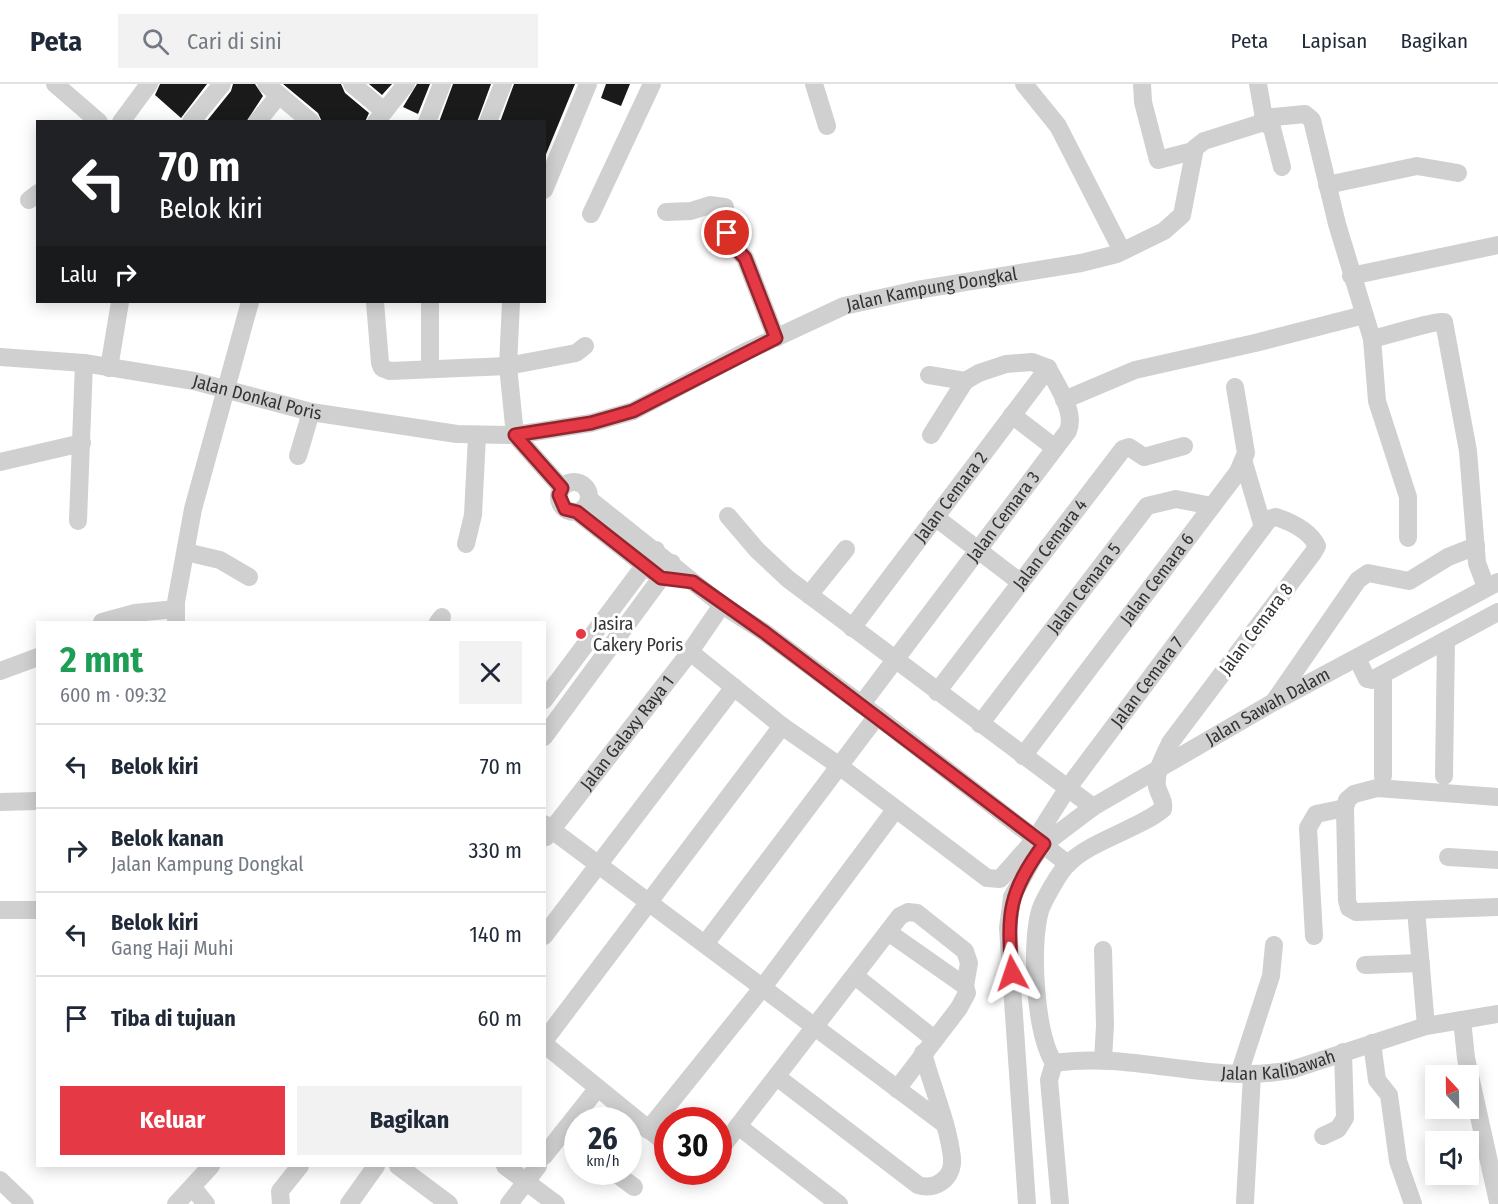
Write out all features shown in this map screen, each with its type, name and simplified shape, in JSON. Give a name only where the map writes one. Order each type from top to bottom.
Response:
[{"type":"street","points":[[55,84],[96,120]]},
{"type":"street","points":[[122,120],[149,84]]},
{"type":"street","points":[[193,120],[222,84]]},
{"type":"street","points":[[352,84],[380,116],[406,84]]},
{"type":"street","points":[[489,120],[503,84]]},
{"type":"street","points":[[546,185],[588,84]]},
{"type":"street","points":[[591,214],[652,84]]},
{"type":"street","points":[[814,84],[827,126]]},
{"type":"street","points":[[1024,84],[1058,126],[1122,251]]},
{"type":"street","points":[[1143,84],[1143,102],[1158,160],[1193,150],[1204,141],[1263,119],[1305,114],[1312,120],[1351,276],[1372,339],[1377,401],[1407,497],[1408,538]]},
{"type":"street","points":[[1258,84],[1263,119],[1272,128],[1282,167]]},
{"type":"street","points":[[428,120],[439,86]]},
{"type":"street","points":[[258,120],[272,89],[309,120]]},
{"type":"street","name":"Jalan Kampung Dongkal","points":[[515,435],[591,423],[633,411],[844,306],[917,290],[1081,263],[1122,251],[1164,231],[1182,215],[1193,150]]},
{"type":"street","points":[[1327,185],[1417,166],[1458,173]]},
{"type":"street","points":[[666,212],[691,211],[710,205],[725,207],[728,213],[727,239],[745,258],[776,338]]},
{"type":"street","points":[[1351,276],[1498,245]]},
{"type":"street","points":[[109,368],[120,303]]},
{"type":"street","points":[[106,621],[135,613],[176,616],[194,508],[250,303]]},
{"type":"street","points":[[375,303],[382,368],[390,371],[508,366],[576,353],[585,346]]},
{"type":"street","points":[[430,303],[430,369]]},
{"type":"street","points":[[511,303],[508,366],[515,435],[562,488],[576,483],[583,486],[583,505],[644,565],[667,570],[693,582],[861,705],[872,723],[1051,850]]},
{"type":"street","points":[[1064,400],[1135,370],[1255,344],[1364,315]]},
{"type":"street","points":[[1372,339],[1402,333],[1435,321],[1444,322],[1470,460],[1477,563],[1492,585]]},
{"type":"street","name":"Jalan Donkal Poris","points":[[0,357],[84,363],[227,388],[265,402],[311,412],[477,436],[515,435]]},
{"type":"street","points":[[931,435],[965,381],[979,372],[1006,364],[1032,362],[1048,368]]},
{"type":"street","points":[[78,520],[84,363]]},
{"type":"street","name":"Jalan Cemara 3","points":[[861,705],[1071,424],[1064,400],[1048,368]]},
{"type":"street","name":"Jalan Cemara 2","points":[[852,628],[1048,368]]},
{"type":"street","points":[[928,375],[965,381]]},
{"type":"street","points":[[1235,387],[1246,453],[1244,463],[1263,527]]},
{"type":"street","points":[[298,456],[311,412]]},
{"type":"street","points":[[1012,415],[1055,448]]},
{"type":"street","points":[[466,544],[473,514],[477,436]]},
{"type":"street","points":[[0,462],[82,443]]},
{"type":"street","name":"Jalan Cemara 4","points":[[938,692],[1123,449],[1129,447],[1144,457],[1184,446]]},
{"type":"street","name":"Jalan Cemara 6","points":[[1023,756],[1244,463]]},
{"type":"street","name":"Jalan Cemara 5","points":[[980,724],[1147,506],[1176,499],[1212,506]]},
{"type":"street","points":[[583,505],[656,550],[667,570]]},
{"type":"street","points":[[728,516],[757,550],[809,595],[1093,807]]},
{"type":"street","points":[[935,517],[1020,582]]},
{"type":"street","name":"Jalan Cemara 8","points":[[1158,778],[1170,743],[1317,548],[1308,534],[1288,521],[1272,517],[1263,527]]},
{"type":"street","name":"Jalan Cemara 7","points":[[1051,850],[1067,789],[1263,527]]},
{"type":"street","points":[[1272,704],[1358,580],[1368,573],[1409,581],[1448,556],[1476,546]]},
{"type":"street","points":[[809,595],[846,549]]},
{"type":"street","points":[[546,697],[656,550]]},
{"type":"street","points":[[186,552],[220,560],[249,577]]},
{"type":"street","points":[[546,734],[667,570]]},
{"type":"street","name":"Jalan Sawah Dalam","points":[[1051,850],[1093,807],[1158,778],[1272,704],[1366,668],[1492,585]]},
{"type":"street","name":"Jalan Galaxy Raya 1","points":[[547,831],[690,651],[722,605]]},
{"type":"street","points":[[1383,776],[1366,668],[1446,640],[1498,612]]},
{"type":"street","points":[[1444,776],[1446,640]]},
{"type":"street","points":[[690,651],[782,726],[992,880],[1000,879],[1051,850],[1117,833],[1160,812],[1164,804],[1158,778]]},
{"type":"street","points":[[0,671],[36,658]]},
{"type":"street","points":[[546,933],[734,687]]},
{"type":"street","points":[[705,944],[838,765],[872,723]]},
{"type":"street","points":[[546,1040],[782,726]]},
{"type":"street","points":[[1498,797],[1377,788],[1354,794],[1347,800],[1345,808],[1347,900],[1350,908],[1356,912],[1498,907]]},
{"type":"street","points":[[0,802],[36,801]]},
{"type":"street","points":[[1314,936],[1308,828],[1316,814],[1345,808]]},
{"type":"street","points":[[648,1130],[763,987],[896,810]]},
{"type":"street","points":[[547,831],[598,864],[943,1124]]},
{"type":"street","points":[[1051,850],[1035,937],[1041,1035],[1054,1063],[1049,1080],[1060,1204]]},
{"type":"street","points":[[1027,1204],[1008,928],[1012,897],[1051,850]]},
{"type":"street","points":[[1448,858],[1498,860]]},
{"type":"street","points":[[0,910],[36,910]]},
{"type":"street","points":[[1416,910],[1426,1026]]},
{"type":"street","points":[[732,1134],[900,916],[908,912],[916,914],[965,951],[969,963],[965,986],[967,993],[964,999],[897,1089]]},
{"type":"street","points":[[888,932],[965,986]]},
{"type":"street","points":[[1245,1202],[1245,1075],[1271,975],[1274,945]]},
{"type":"street","points":[[1102,1060],[1105,1025],[1103,950]]},
{"type":"street","points":[[1365,965],[1421,963]]},
{"type":"street","points":[[777,1077],[918,1185],[926,1188],[945,1179],[951,1165],[928,1046],[855,976]]},
{"type":"street","name":"Jalan Kalibawah","points":[[1054,1063],[1102,1060],[1245,1075],[1291,1070],[1426,1026],[1498,1014]]},
{"type":"street","points":[[1462,1020],[1466,1058],[1491,1182],[1498,1202]]},
{"type":"street","points":[[1372,1042],[1377,1080],[1389,1095],[1398,1161],[1413,1204]]},
{"type":"street","points":[[546,1045],[654,1134]]},
{"type":"street","points":[[1323,1136],[1338,1129],[1345,1118],[1343,1052]]},
{"type":"street","points":[[546,1153],[597,1089]]},
{"type":"street","points":[[738,1126],[839,1204]]},
{"type":"street","points":[[176,1204],[194,1188],[210,1167]]},
{"type":"street","points":[[281,1204],[280,1191],[299,1167]]},
{"type":"street","points":[[349,1204],[375,1167]]},
{"type":"street","points":[[399,1167],[430,1198],[449,1204]]},
{"type":"street","points":[[506,1167],[556,1204]]},
{"type":"street","points":[[509,1204],[537,1167]]},
{"type":"street","points":[[0,1180],[26,1204]]},
{"type":"street","points":[[194,1188],[206,1204]]},
{"type":"building","points":[[160,84],[207,84],[181,118],[155,95]]},
{"type":"building","points":[[233,84],[255,84],[263,96],[247,120],[208,120],[231,91]]},
{"type":"building","points":[[283,84],[341,84],[345,93],[369,113],[366,120],[321,120],[318,113]]},
{"type":"building","points":[[369,84],[392,84],[382,95]]},
{"type":"building","points":[[417,84],[430,84],[418,114],[403,107]]},
{"type":"building","points":[[453,84],[491,84],[478,120],[440,120]]},
{"type":"building","points":[[514,84],[575,84],[546,154],[546,120],[501,120]]},
{"type":"building","points":[[606,84],[630,84],[621,106],[601,98]]},
{"type":"place","name":"Jasira Cakery Poris","points":[[581,634]]},
{"type":"route","points":[[727,233],[727,239],[745,258],[776,338],[633,411],[591,423],[515,435],[531,456],[562,488],[559,495],[560,503],[565,509],[577,512],[661,578],[693,582],[722,605],[764,632],[1044,844],[1034,857],[1012,897],[1008,928],[1012,973]]}]
